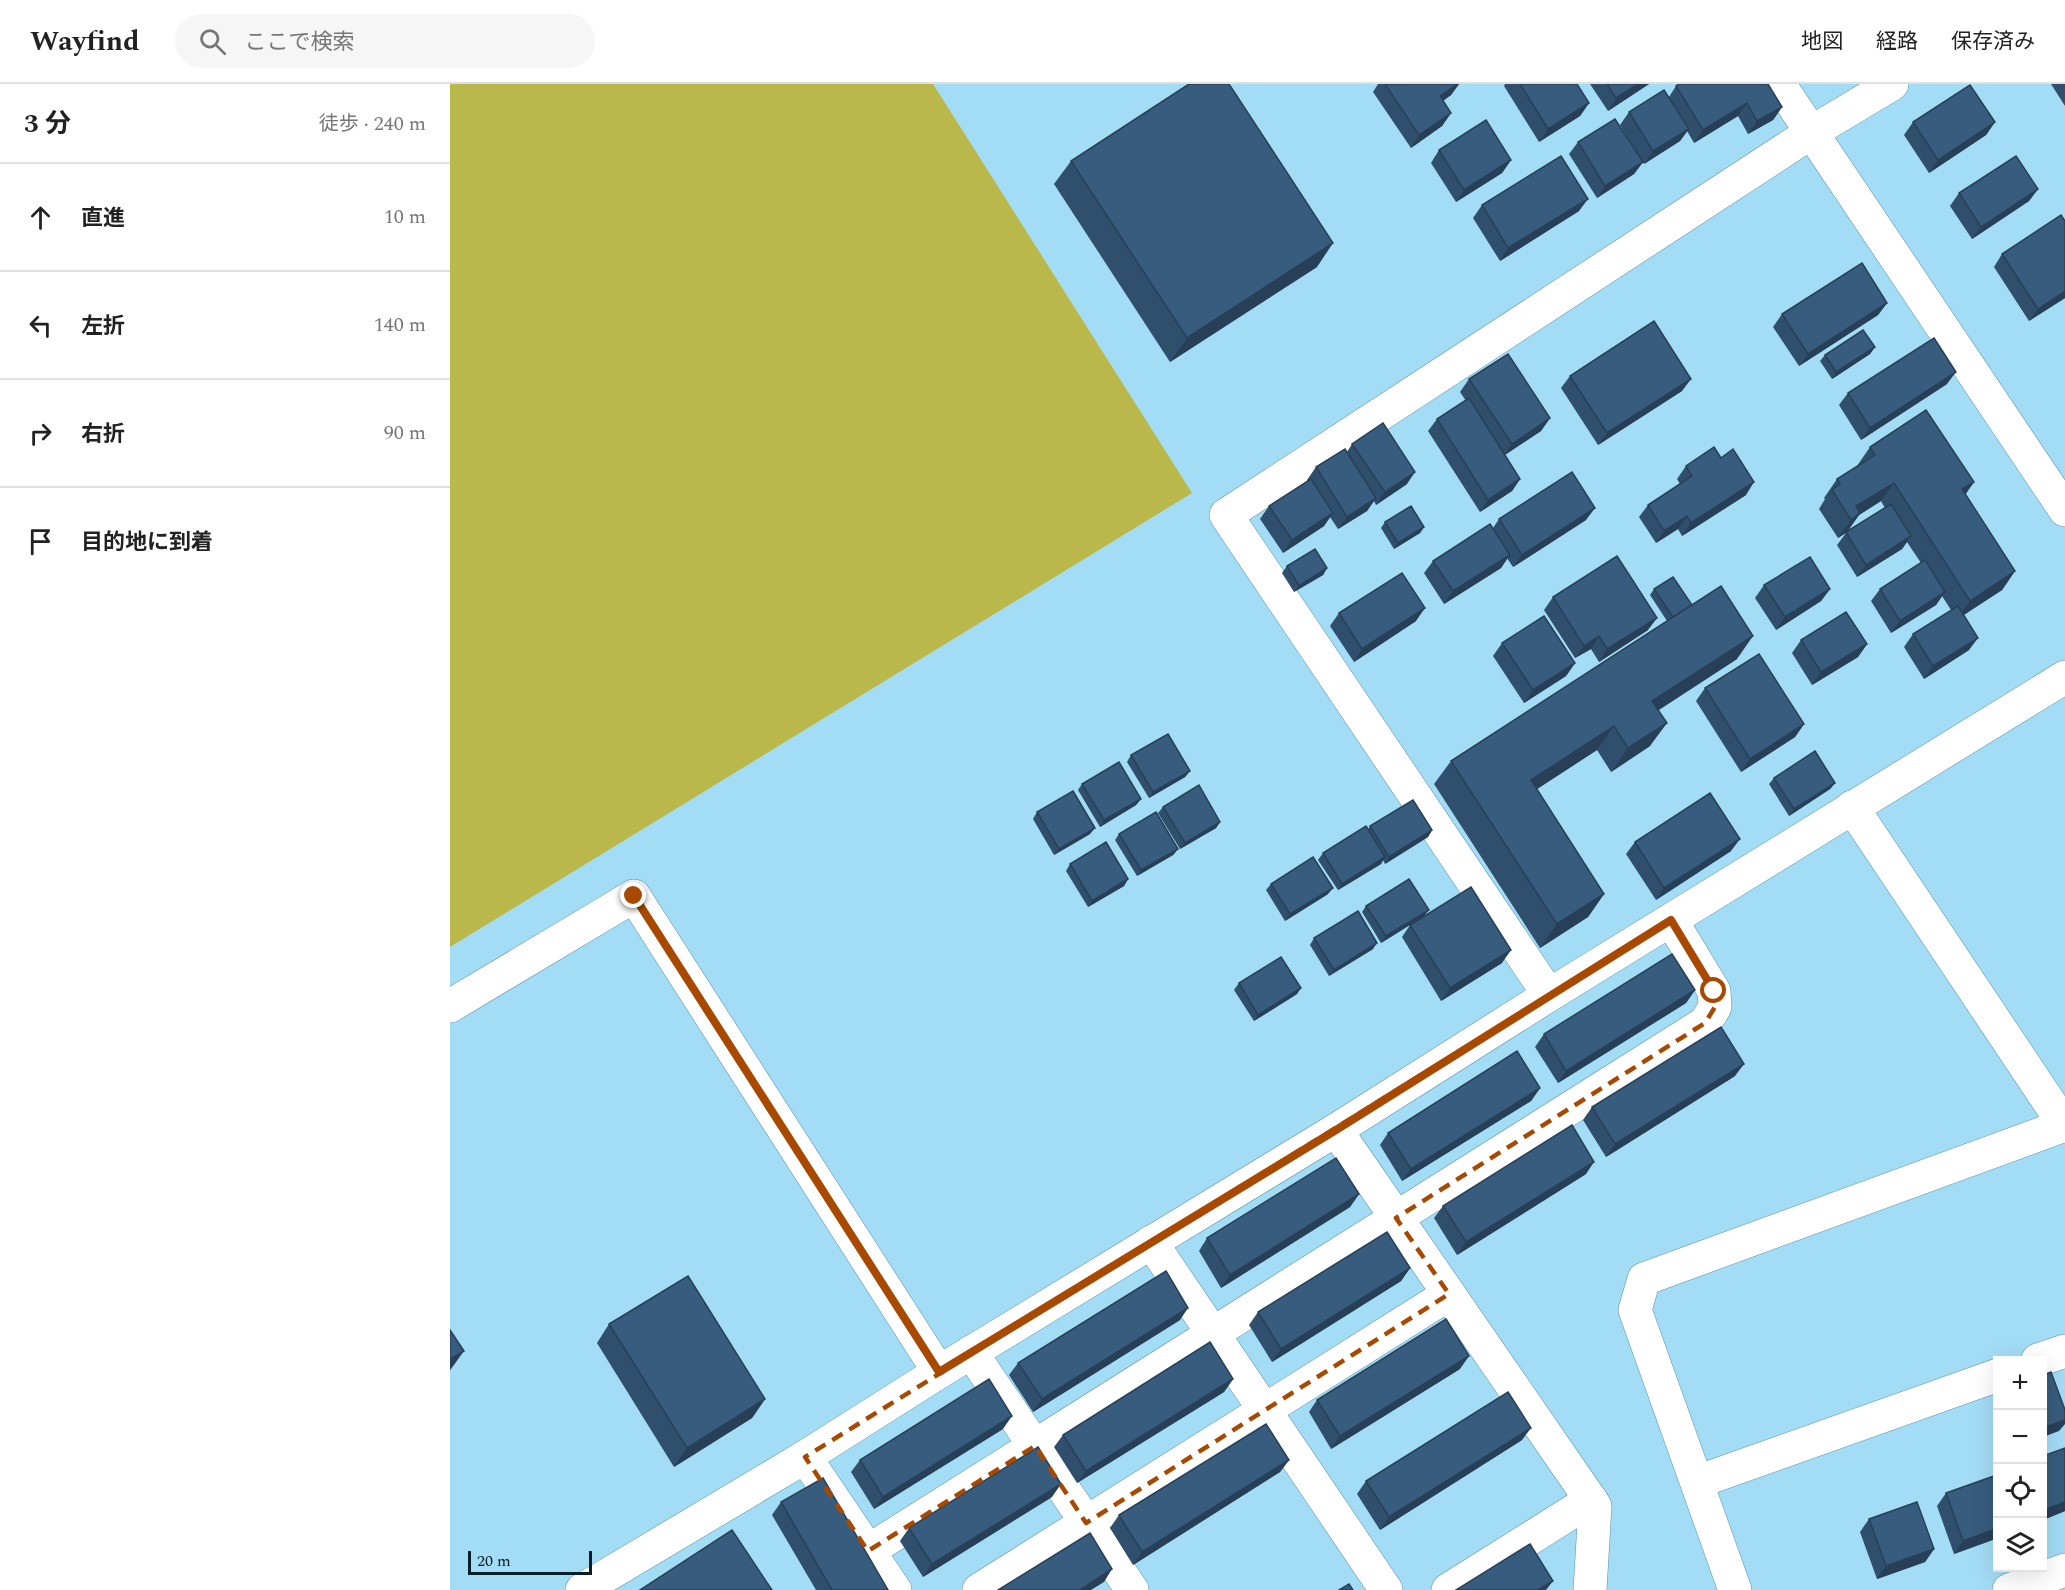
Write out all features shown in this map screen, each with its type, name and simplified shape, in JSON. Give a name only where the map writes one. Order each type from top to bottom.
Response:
[{"type":"street","points":[[1779,84],[2065,510]]},
{"type":"street","points":[[1549,995],[1226,515],[1812,132],[1892,84]]},
{"type":"street","points":[[582,1590],[805,1457],[971,1352],[1336,1130],[1549,995],[2065,676]]},
{"type":"street","points":[[1735,1590],[1635,1311],[1644,1279],[2065,1125],[1852,807]]},
{"type":"street","points":[[450,1006],[634,896],[939,1372]]},
{"type":"street","points":[[868,1551],[1705,1023],[1715,1007],[1714,991],[1671,920]]},
{"type":"street","points":[[1336,1130],[1595,1506],[1590,1590]]},
{"type":"street","points":[[1151,1242],[1386,1590]]},
{"type":"street","points":[[980,1590],[1449,1294]]},
{"type":"street","points":[[2047,1357],[2065,1351]]},
{"type":"street","points":[[971,1352],[1132,1590]]},
{"type":"street","points":[[1696,1482],[1993,1377]]},
{"type":"street","points":[[805,1457],[895,1590]]},
{"type":"street","points":[[1448,1590],[1591,1500]]},
{"type":"street","points":[[2009,1590],[2065,1570]]},
{"type":"highlighted area","points":[[1671,920],[1714,991],[1715,1007],[1705,1023],[1396,1218],[1449,1294],[1086,1523],[1035,1446],[868,1551],[805,1457]]},
{"type":"shaded area","points":[[450,84],[933,84],[1192,493],[450,947]]},
{"type":"building","points":[[1189,84],[1229,84],[1333,243],[1187,338],[1071,161]]},
{"type":"building","points":[[1385,84],[1458,84],[1440,96],[1451,113],[1419,135]]},
{"type":"building","points":[[1520,84],[1577,84],[1589,103],[1548,129]]},
{"type":"building","points":[[1607,84],[1638,84],[1616,98]]},
{"type":"building","points":[[1679,84],[1768,84],[1782,107],[1757,121],[1747,103],[1703,130],[1676,86]]},
{"type":"building","points":[[1970,85],[1995,122],[1938,160],[1913,122]]},
{"type":"building","points":[[1664,90],[1689,129],[1653,151],[1629,112]]},
{"type":"building","points":[[1615,119],[1643,162],[1605,186],[1578,142]]},
{"type":"building","points":[[1486,120],[1511,160],[1464,190],[1439,150]]},
{"type":"building","points":[[1561,156],[1588,199],[1508,248],[1482,205]]},
{"type":"building","points":[[2016,156],[2038,189],[1981,227],[1959,193]]},
{"type":"building","points":[[2061,215],[2065,221],[2065,291],[2038,309],[2002,254]]},
{"type":"building","points":[[1862,263],[1887,303],[1808,354],[1782,314]]},
{"type":"building","points":[[1654,321],[1691,379],[1607,433],[1570,376]]},
{"type":"building","points":[[1863,330],[1875,347],[1836,372],[1825,355]]},
{"type":"building","points":[[1934,338],[1956,372],[1870,428],[1848,393]]},
{"type":"building","points":[[1508,354],[1550,418],[1512,444],[1469,379]]},
{"type":"building","points":[[1469,398],[1520,479],[1488,500],[1437,419]]},
{"type":"building","points":[[1926,410],[1974,482],[1962,489],[2015,571],[1970,601],[1894,483],[1856,506],[1860,513],[1851,520],[1832,490],[1840,484],[1837,479],[1875,455],[1870,447]]},
{"type":"building","points":[[1383,423],[1415,472],[1385,492],[1352,444]]},
{"type":"building","points":[[1714,447],[1721,458],[1733,449],[1754,482],[1691,523],[1687,516],[1664,531],[1648,505],[1692,476],[1686,466]]},
{"type":"building","points":[[1345,449],[1376,498],[1347,517],[1316,467]]},
{"type":"building","points":[[1572,472],[1595,508],[1522,555],[1499,519]]},
{"type":"building","points":[[1311,479],[1333,513],[1292,540],[1269,506]]},
{"type":"building","points":[[1891,504],[1911,536],[1866,565],[1846,532]]},
{"type":"building","points":[[1411,506],[1424,527],[1398,543],[1385,522]]},
{"type":"building","points":[[1490,524],[1510,555],[1453,591],[1433,561]]},
{"type":"building","points":[[1315,549],[1327,568],[1299,586],[1287,566]]},
{"type":"building","points":[[1617,556],[1657,618],[1607,649],[1599,636],[1584,646],[1553,597]]},
{"type":"building","points":[[1810,557],[1830,589],[1785,617],[1764,585]]},
{"type":"building","points":[[1925,560],[1945,592],[1900,621],[1880,589]]},
{"type":"building","points":[[1402,573],[1425,608],[1362,649],[1339,613]]},
{"type":"building","points":[[1673,577],[1692,605],[1673,617],[1654,589]]},
{"type":"building","points":[[1721,586],[1753,636],[1652,701],[1667,723],[1628,748],[1614,726],[1531,780],[1604,894],[1557,924],[1451,761]]},
{"type":"building","points":[[1958,606],[1978,638],[1933,666],[1913,634]]},
{"type":"building","points":[[1846,612],[1867,644],[1821,672],[1801,640]]},
{"type":"building","points":[[1544,616],[1575,663],[1533,690],[1502,643]]},
{"type":"building","points":[[1759,654],[1804,724],[1750,759],[1705,688]]},
{"type":"building","points":[[1168,734],[1190,771],[1153,792],[1131,755]]},
{"type":"building","points":[[1815,751],[1835,783],[1794,809],[1774,778]]},
{"type":"building","points":[[1119,762],[1141,799],[1104,820],[1082,784]]},
{"type":"building","points":[[1199,785],[1220,822],[1185,843],[1163,807]]},
{"type":"building","points":[[1073,791],[1095,828],[1059,849],[1037,812]]},
{"type":"building","points":[[1710,793],[1740,839],[1664,888],[1635,842]]},
{"type":"building","points":[[1413,800],[1432,830],[1389,857],[1370,826]]},
{"type":"building","points":[[1156,812],[1178,849],[1141,870],[1119,834]]},
{"type":"building","points":[[1366,826],[1385,857],[1342,884],[1323,853]]},
{"type":"building","points":[[1106,842],[1128,879],[1092,901],[1070,864]]},
{"type":"building","points":[[1313,857],[1333,888],[1290,914],[1271,884]]},
{"type":"building","points":[[1409,879],[1429,910],[1386,936],[1366,906]]},
{"type":"building","points":[[1471,887],[1511,950],[1450,988],[1410,925]]},
{"type":"building","points":[[1358,911],[1377,943],[1334,970],[1314,938]]},
{"type":"building","points":[[1672,954],[1695,990],[1566,1071],[1544,1034]]},
{"type":"building","points":[[1281,957],[1301,988],[1258,1015],[1239,983]]},
{"type":"building","points":[[1721,1027],[1744,1064],[1615,1144],[1592,1107]]},
{"type":"building","points":[[1517,1051],[1540,1088],[1411,1169],[1388,1133]]},
{"type":"building","points":[[1572,1125],[1594,1162],[1466,1242],[1443,1206]]},
{"type":"building","points":[[1336,1158],[1359,1194],[1230,1275],[1207,1238]]},
{"type":"building","points":[[1387,1232],[1410,1268],[1281,1349],[1258,1312]]},
{"type":"building","points":[[1166,1271],[1188,1308],[1042,1399],[1018,1363]]},
{"type":"building","points":[[688,1276],[765,1399],[687,1448],[609,1324]]},
{"type":"building","points":[[1446,1319],[1469,1356],[1340,1436],[1317,1400]]},
{"type":"building","points":[[450,1330],[464,1351],[450,1359]]},
{"type":"building","points":[[1210,1342],[1233,1379],[1086,1471],[1063,1435]]},
{"type":"building","points":[[2051,1372],[2065,1410],[2065,1420],[2047,1427],[2047,1410],[2047,1374]]},
{"type":"building","points":[[989,1379],[1012,1416],[883,1497],[860,1460]]},
{"type":"building","points":[[1508,1392],[1531,1428],[1389,1517],[1366,1481]]},
{"type":"building","points":[[1266,1424],[1289,1460],[1142,1552],[1119,1515]]},
{"type":"building","points":[[1038,1447],[1061,1484],[932,1564],[909,1528]]},
{"type":"building","points":[[2065,1448],[2065,1502],[2047,1509],[2047,1464],[2047,1455]]},
{"type":"building","points":[[1993,1476],[1993,1530],[1963,1541],[1946,1493]]},
{"type":"building","points":[[823,1478],[888,1590],[832,1590],[781,1502]]},
{"type":"building","points":[[1917,1502],[1934,1549],[1886,1566],[1869,1519]]},
{"type":"building","points":[[732,1530],[772,1590],[640,1590]]},
{"type":"building","points":[[1090,1533],[1112,1569],[1080,1590],[998,1590]]},
{"type":"building","points":[[1530,1544],[1553,1581],[1538,1590],[1456,1590]]},
{"type":"building","points":[[1349,1584],[1353,1590],[1339,1590]]},
{"type":"route","points":[[634,896],[939,1372],[1336,1130],[1671,920],[1714,991]]}]
